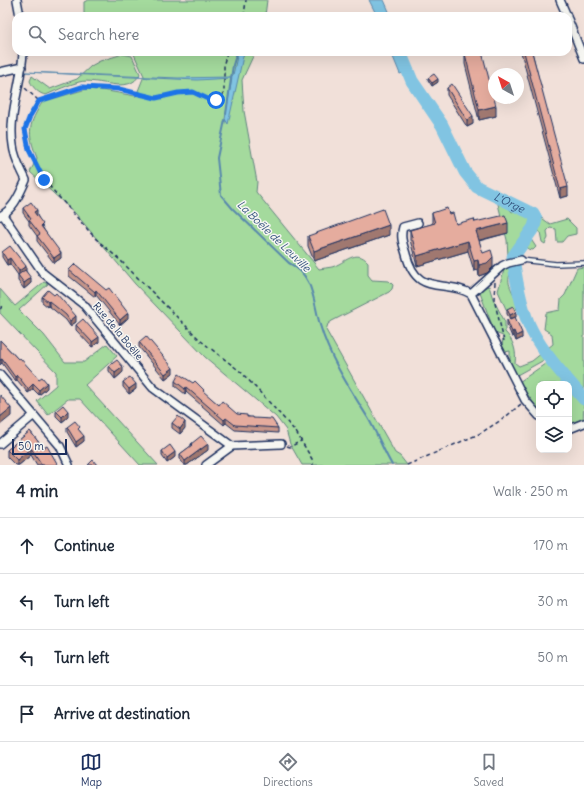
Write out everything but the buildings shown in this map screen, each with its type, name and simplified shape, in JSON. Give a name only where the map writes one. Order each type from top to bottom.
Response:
[{"type":"street","points":[[17,0],[19,12]]},
{"type":"street","points":[[560,0],[566,12]]},
{"type":"street","points":[[572,28],[584,59]]},
{"type":"street","points":[[1,216],[20,194],[26,180],[18,163],[12,135],[23,56]]},
{"type":"street","points":[[0,72],[22,67]]},
{"type":"street","name":"Rue de la Boëlle","points":[[1,216],[43,273],[84,305],[153,388],[232,446]]},
{"type":"street","points":[[418,223],[403,227],[400,235],[409,268],[424,283],[464,290],[471,294],[525,400],[536,413]]},
{"type":"street","points":[[471,294],[483,282],[508,262],[521,260]]},
{"type":"street","points":[[0,376],[60,446],[69,465]]},
{"type":"street","points":[[0,444],[34,415]]},
{"type":"street","points":[[572,428],[584,423]]},
{"type":"street","points":[[206,465],[232,446],[281,444]]},
{"type":"lane","points":[[521,260],[556,264],[584,263]]},
{"type":"path","points":[[244,12],[246,0]]},
{"type":"path","points":[[226,56],[224,63],[225,81],[222,96],[212,101],[193,92],[178,93],[156,98],[119,89],[82,87],[39,101],[30,116],[25,129],[29,150],[44,180],[95,238],[121,261],[201,341],[242,372],[296,432],[312,459],[313,465]]},
{"type":"path","points":[[19,88],[26,88],[39,101]]},
{"type":"path","points":[[496,273],[494,299],[504,343]]},
{"type":"path","points":[[0,309],[4,305]]},
{"type":"path","points":[[407,465],[479,434],[503,419],[525,400]]},
{"type":"path","points":[[281,444],[290,447],[301,440]]},
{"type":"green space","points":[[88,0],[267,0],[266,12],[84,12],[84,2]]},
{"type":"green space","points":[[116,56],[132,56],[140,74],[135,80],[128,84],[121,85],[87,81],[79,82],[46,95],[36,90],[30,81],[32,76],[50,89],[77,79],[91,66],[100,61]]},
{"type":"green space","points":[[135,56],[253,56],[242,80],[244,111],[257,182],[256,192],[319,269],[332,267],[350,258],[359,256],[368,262],[368,275],[372,280],[389,281],[393,285],[389,292],[332,321],[328,324],[326,330],[395,453],[400,456],[407,465],[302,465],[290,444],[286,430],[276,417],[205,357],[135,284],[75,213],[30,172],[37,158],[31,135],[32,123],[34,116],[43,101],[90,88],[136,96],[144,76]]},
{"type":"green space","points":[[500,201],[503,201],[512,212],[516,210],[529,216],[539,216],[550,224],[567,219],[576,228],[576,234],[567,236],[562,242],[557,242],[556,229],[550,228],[547,231],[548,238],[545,244],[542,242],[540,232],[537,231],[530,238],[536,247],[533,250],[528,249],[521,239],[518,240],[517,245],[522,256],[512,270],[509,279],[510,288],[518,304],[516,310],[512,311],[506,309],[498,291],[508,256],[507,240],[498,204]]},
{"type":"green space","points":[[584,267],[584,391],[575,383],[553,355],[517,375],[510,368],[510,351],[505,352],[502,350],[503,336],[495,333],[480,293],[483,288],[489,286],[493,299],[505,322],[505,332],[514,346],[515,363],[519,366],[532,361],[553,344],[552,334],[544,329],[546,313],[560,310],[561,299],[565,295],[577,268]]},
{"type":"green space","points":[[44,282],[48,284],[19,310],[44,335],[65,362],[84,362],[107,344],[117,356],[85,385],[158,465],[140,465],[80,399],[68,399],[48,415],[37,401],[56,385],[56,372],[0,313],[0,289],[15,306]]},
{"type":"green space","points":[[552,359],[566,381],[536,381],[536,407],[519,382]]},
{"type":"green space","points":[[572,389],[584,402],[583,423],[572,425]]},
{"type":"water","points":[[369,0],[384,0],[389,12],[375,12]]},
{"type":"water","points":[[237,56],[243,56],[228,124],[225,119],[232,78],[197,80],[24,72],[178,78],[229,77],[233,75]]},
{"type":"water","points":[[393,56],[404,56],[408,71],[400,74]]},
{"type":"waterway","name":"La Boële de Leuville","points":[[226,114],[233,65],[236,56]]},
{"type":"waterway","name":"L'Orge","points":[[402,56],[412,81],[442,125],[465,172],[477,187],[533,214],[536,219],[534,227],[513,257],[517,285],[522,304],[528,323],[537,340],[556,366],[584,399]]},
{"type":"waterway","name":"La Boële de Leuville","points":[[225,120],[217,158],[221,195],[233,209],[289,263],[303,274],[308,282],[314,298],[320,325],[329,350],[371,424],[392,465]]},
{"type":"route","points":[[44,180],[29,150],[25,129],[30,116],[39,101],[82,87],[119,89],[156,98],[178,93],[193,92],[208,100],[216,100]]}]
